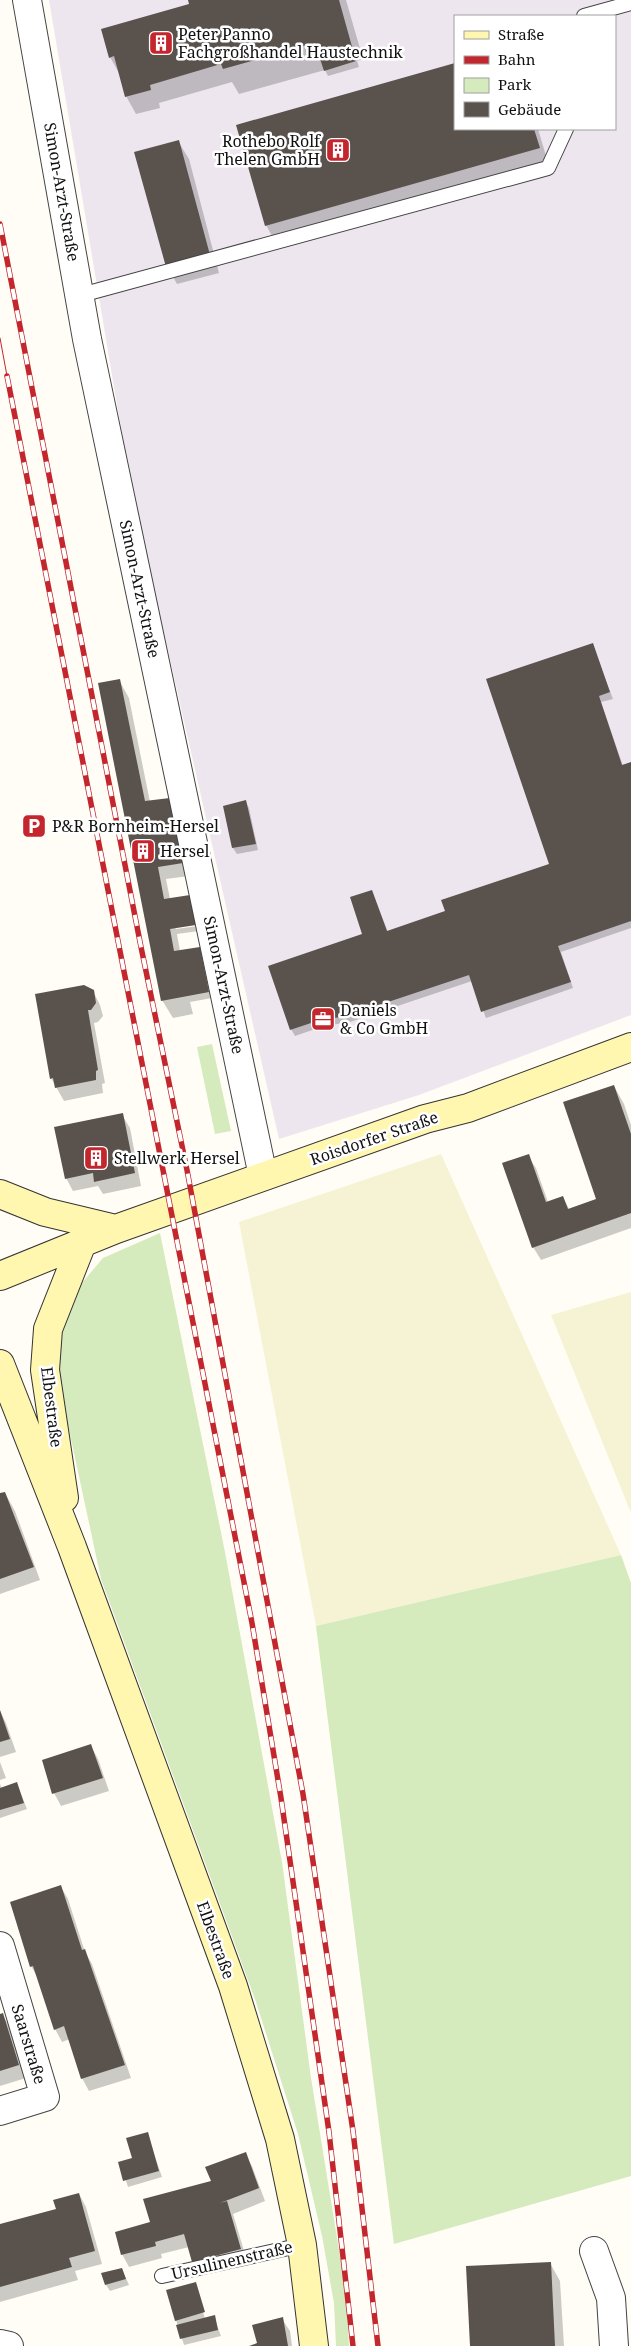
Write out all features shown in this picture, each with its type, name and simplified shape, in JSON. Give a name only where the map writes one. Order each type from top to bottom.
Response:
[{"type":"main road","name":"Roisdorfer Straße","points":[[0,1276],[116,1229],[425,1119],[468,1108],[631,1047]]},
{"type":"main road","points":[[0,1194],[45,1212],[116,1229]]},
{"type":"main road","name":"Elbestraße","points":[[72,1547],[45,1370],[48,1329],[82,1243]]},
{"type":"main road","name":"Elbestraße","points":[[0,1364],[72,1547],[233,1986],[280,2139],[302,2245],[314,2346]]},
{"type":"street","name":"Simon-Arzt-Straße","points":[[27,0],[81,295],[87,339],[263,1176]]},
{"type":"street","name":"Saarstraße","points":[[0,1946],[45,2097],[0,2111]]},
{"type":"street","points":[[594,2251],[611,2298],[614,2346]]},
{"type":"street","points":[[0,2344],[9,2346]]},
{"type":"lane","points":[[588,15],[631,3]]},
{"type":"lane","points":[[81,295],[548,168],[566,130]]},
{"type":"lane","name":"Ursulinenstraße","points":[[162,2276],[302,2245]]},
{"type":"shaded area","points":[[49,0],[631,0],[631,1015],[419,1095],[279,1139],[131,488]]},
{"type":"shaded area","points":[[441,1154],[621,1555],[316,1626],[239,1222]]},
{"type":"shaded area","points":[[631,1292],[631,1513],[551,1315]]},
{"type":"green space","points":[[212,1044],[231,1131],[215,1134],[197,1047]]},
{"type":"green space","points":[[160,1233],[225,1552],[282,1862],[311,2078],[346,2293],[349,2346],[336,2346],[334,2303],[322,2236],[298,2134],[256,2002],[101,1579],[56,1369],[59,1324],[81,1284],[103,1258]]},
{"type":"green space","points":[[621,1555],[631,1583],[631,2176],[394,2244],[316,1626]]},
{"type":"building","points":[[188,0],[339,0],[356,61],[324,71],[315,43],[223,69],[221,64],[150,85],[151,90],[125,97],[114,56],[109,58],[101,29],[189,4]]},
{"type":"building","name":"Rothebo Rolf Thelen GmbH","points":[[454,63],[454,130],[534,130],[540,148],[265,226],[236,125]]},
{"type":"building","points":[[179,140],[210,255],[166,267],[134,152]]},
{"type":"building","points":[[593,643],[610,692],[599,696],[622,765],[631,762],[631,921],[558,946],[571,982],[481,1012],[469,975],[343,1017],[323,1019],[290,1030],[268,966],[362,934],[350,897],[372,890],[387,931],[445,911],[441,900],[549,864],[486,679]]},
{"type":"building","name":"Hersel","points":[[120,679],[145,801],[170,798],[183,863],[158,867],[164,899],[190,895],[196,925],[170,929],[174,951],[200,947],[209,992],[161,1001],[98,683]]},
{"type":"building","points":[[246,800],[256,844],[232,848],[223,806]]},
{"type":"building","points":[[84,985],[94,990],[96,1003],[91,1010],[88,1010],[98,1070],[96,1071],[96,1080],[55,1088],[53,1078],[50,1079],[35,994]]},
{"type":"building","points":[[614,1085],[631,1134],[631,1213],[532,1248],[502,1163],[529,1154],[546,1202],[563,1196],[568,1209],[596,1199],[563,1102]]},
{"type":"building","name":"Stellwerk Hersel","points":[[123,1113],[135,1173],[94,1182],[93,1173],[65,1179],[54,1127]]},
{"type":"building","points":[[5,1492],[34,1567],[0,1579],[0,1493]]},
{"type":"building","points":[[0,1710],[10,1739],[0,1742]]},
{"type":"building","points":[[91,1744],[103,1778],[52,1794],[42,1760]]},
{"type":"building","points":[[17,1782],[24,1803],[0,1810],[0,1788]]},
{"type":"building","points":[[61,1885],[82,1950],[85,1949],[125,2065],[81,2079],[64,2026],[54,2030],[33,1966],[30,1967],[10,1902]]},
{"type":"building","points":[[3,2013],[19,2065],[0,2071],[0,2014]]},
{"type":"building","points":[[148,2132],[159,2171],[123,2181],[118,2162],[132,2158],[126,2138]]},
{"type":"building","points":[[246,2152],[259,2188],[220,2203],[227,2201],[241,2249],[192,2262],[184,2234],[155,2242],[156,2246],[121,2255],[115,2232],[150,2222],[143,2199],[211,2181],[205,2167]]},
{"type":"building","points":[[79,2193],[95,2251],[69,2258],[72,2267],[0,2287],[0,2224],[56,2209],[53,2200]]},
{"type":"building","points":[[551,2262],[555,2346],[470,2346],[466,2266]]},
{"type":"building","points":[[122,2268],[126,2279],[105,2285],[101,2273]]},
{"type":"building","points":[[196,2282],[205,2312],[175,2321],[166,2290]]},
{"type":"building","points":[[215,2315],[218,2330],[180,2339],[176,2325]]},
{"type":"building","points":[[283,2317],[288,2346],[249,2346],[257,2343],[252,2325]]},
{"type":"tram line","points":[[0,338],[7,376]]},
{"type":"railway","points":[[0,224],[141,947],[187,1170],[303,1794],[353,2131],[378,2346]]},
{"type":"railway","points":[[7,376],[252,1623],[281,1798],[329,2132],[353,2346]]},
{"type":"place","name":"Peter Panno Fachgroßhandel Haustechnik","points":[[161,43]]},
{"type":"place","name":"Rothebo Rolf Thelen GmbH","points":[[338,150]]},
{"type":"place","name":"P&R Bornheim-Hersel","points":[[34,826]]},
{"type":"place","name":"Hersel","points":[[143,851]]},
{"type":"place","name":"Daniels & Co GmbH","points":[[323,1019]]},
{"type":"place","name":"Stellwerk Hersel","points":[[96,1158]]}]
